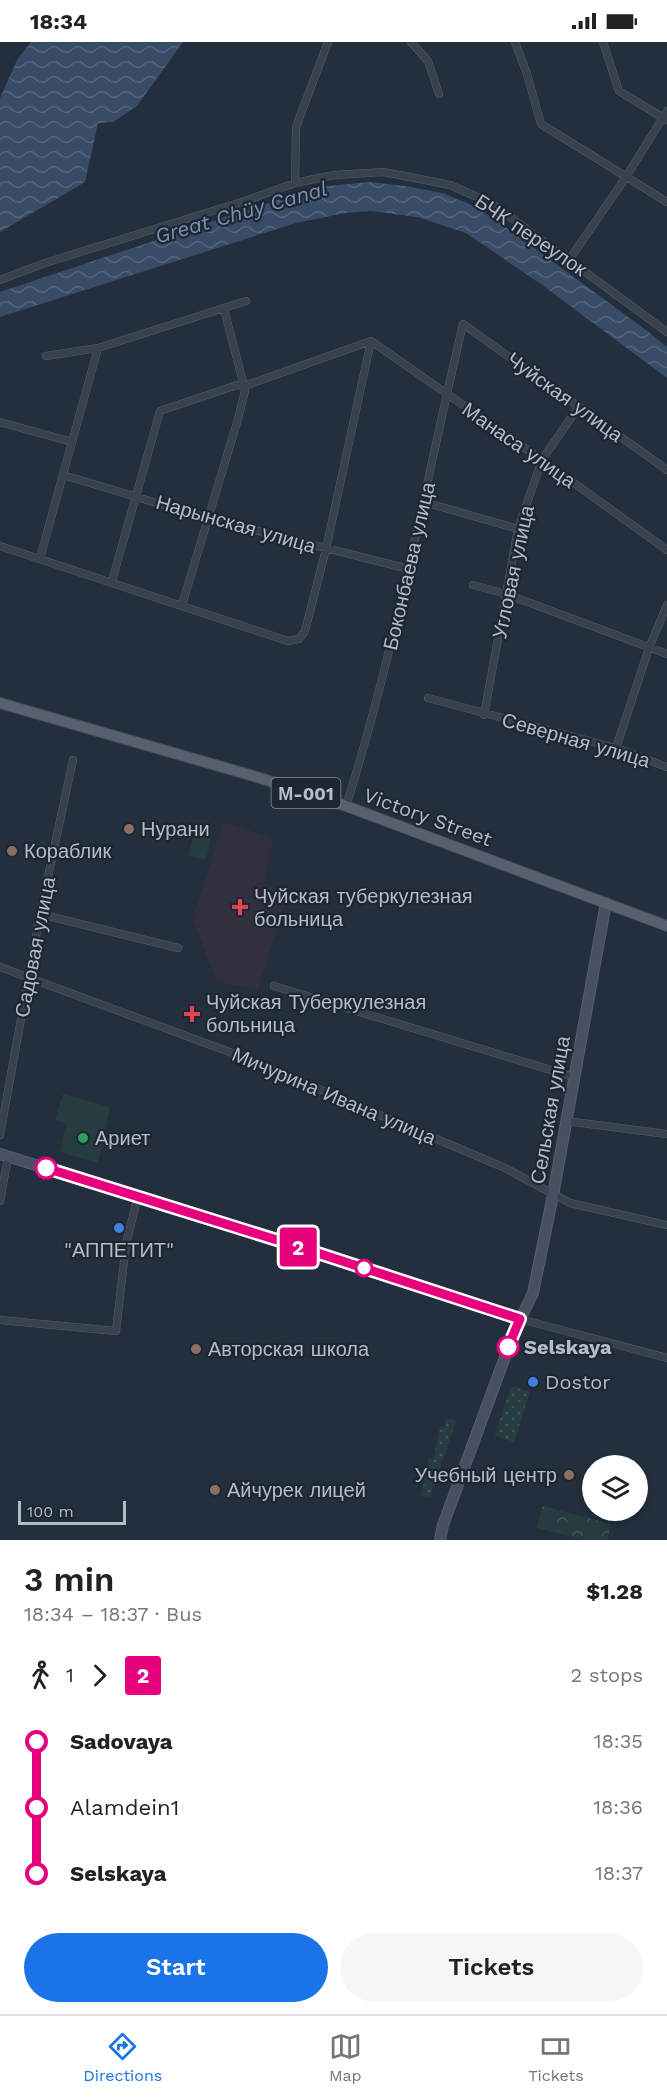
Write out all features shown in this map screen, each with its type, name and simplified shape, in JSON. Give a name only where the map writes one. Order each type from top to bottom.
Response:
[{"type":"main road","name":"Victory Street","points":[[0,704],[246,774],[346,806],[667,926]]},
{"type":"main road","name":"Сельская улица","points":[[440,1540],[443,1525],[520,1319],[533,1293],[606,903]]},
{"type":"main road","points":[[4,1155],[520,1319]]},
{"type":"street","points":[[295,183],[296,127],[328,42]]},
{"type":"street","points":[[411,42],[428,61],[439,94]]},
{"type":"street","points":[[515,42],[542,124],[667,202]]},
{"type":"street","points":[[603,42],[619,91],[665,119]]},
{"type":"street","points":[[569,261],[665,119],[667,111]]},
{"type":"street","name":"БЧК переулок","points":[[0,280],[45,263],[245,201],[295,183],[334,175],[384,172],[450,185],[491,203],[667,332]]},
{"type":"street","points":[[46,356],[98,348],[246,301]]},
{"type":"street","points":[[182,605],[245,391],[241,385],[224,309]]},
{"type":"street","name":"Боконбаева улица","points":[[346,806],[381,687],[463,324]]},
{"type":"street","name":"Чуйская улица","points":[[463,324],[667,470]]},
{"type":"street","points":[[112,582],[160,411],[371,341]]},
{"type":"street","points":[[0,546],[288,641],[299,639],[305,631],[326,549],[371,341]]},
{"type":"street","name":"Манаса улица","points":[[371,341],[667,550]]},
{"type":"street","points":[[40,558],[98,348]]},
{"type":"street","name":"Угловая улица","points":[[484,715],[518,529],[542,460],[579,406]]},
{"type":"street","points":[[0,422],[72,442]]},
{"type":"street","name":"Нарынская улица","points":[[63,475],[207,518],[409,569]]},
{"type":"street","points":[[424,502],[518,529]]},
{"type":"street","points":[[472,585],[506,594],[667,654]]},
{"type":"street","points":[[616,748],[649,648],[667,605]]},
{"type":"street","name":"Северная улица","points":[[428,698],[484,715],[616,748],[667,767]]},
{"type":"street","name":"Садовая улица","points":[[0,1135],[40,914],[73,760]]},
{"type":"street","points":[[40,914],[178,948]]},
{"type":"street","name":"Мичурина Ивана улица","points":[[0,967],[243,1057],[505,1168],[553,1195],[576,1204],[667,1225]]},
{"type":"street","points":[[274,986],[574,1077]]},
{"type":"street","points":[[566,1121],[667,1134]]},
{"type":"street","points":[[0,1201],[4,1155]]},
{"type":"street","points":[[0,1320],[116,1331],[126,1244],[138,1196]]},
{"type":"street","points":[[520,1319],[667,1358]]},
{"type":"shaded area","name":"Чуйская туберкулезная больница","points":[[223,822],[273,838],[264,884],[287,896],[258,990],[216,981],[193,918]]},
{"type":"green space","points":[[195,830],[212,834],[206,860],[188,856]]},
{"type":"green space","name":"Ариет","points":[[63,1094],[110,1107],[98,1163],[60,1152],[66,1124],[55,1120]]},
{"type":"green space","points":[[511,1386],[530,1392],[514,1442],[495,1436]]},
{"type":"green space","points":[[446,1418],[456,1421],[430,1497],[421,1496],[429,1458],[434,1458],[440,1427],[445,1427]]},
{"type":"green space","points":[[542,1506],[582,1516],[582,1521],[600,1521],[611,1524],[607,1540],[584,1540],[537,1528]]},
{"type":"water","points":[[31,42],[183,42],[137,106],[113,122],[98,123],[85,182],[0,232],[0,98],[17,60]]},
{"type":"water","name":"Great Chüy Canal","points":[[370,182],[442,193],[467,203],[496,220],[667,347],[667,378],[542,285],[466,233],[417,217],[371,211],[345,213],[296,223],[0,317],[0,292],[283,198],[328,186]]},
{"type":"bus line","name":"2","points":[[46,1168],[520,1319],[508,1347]]},
{"type":"place","name":"Нурани","points":[[129,829]]},
{"type":"place","name":"Кораблик","points":[[12,851]]},
{"type":"place","name":"Чуйская туберкулезная больница","points":[[240,907]]},
{"type":"place","name":"Чуйская Туберкулезная больница","points":[[192,1014]]},
{"type":"place","name":"Ариет","points":[[83,1138]]},
{"type":"place","name":"\"АППЕТИТ\"","points":[[119,1228]]},
{"type":"place","name":"Selskaya","points":[[508,1347]]},
{"type":"place","name":"Авторская школа","points":[[196,1349]]},
{"type":"place","name":"Dostor","points":[[533,1382]]},
{"type":"place","name":"Учебный центр","points":[[569,1475]]},
{"type":"place","name":"Айчурек лицей","points":[[215,1490]]}]
